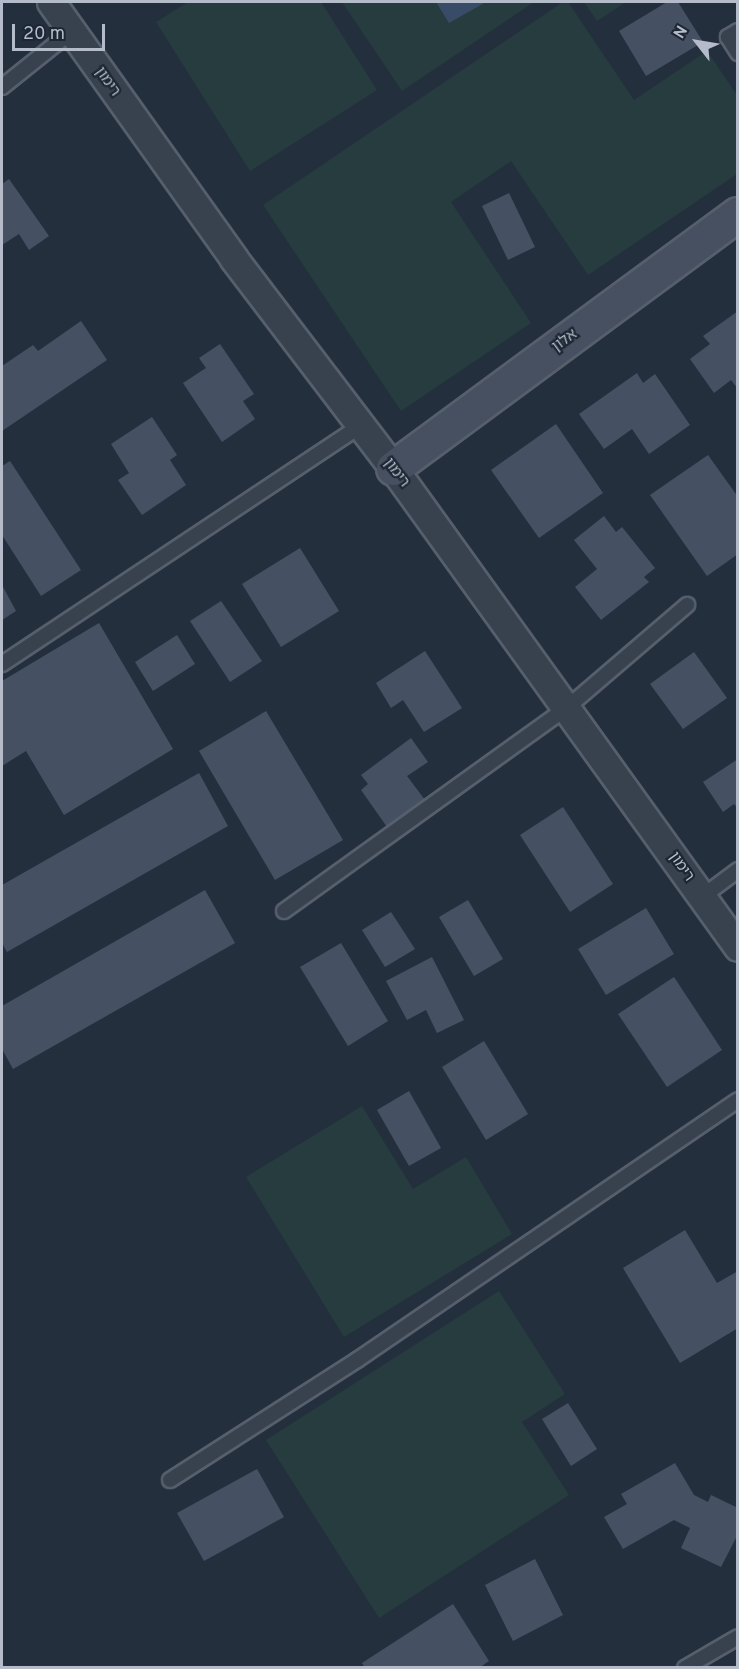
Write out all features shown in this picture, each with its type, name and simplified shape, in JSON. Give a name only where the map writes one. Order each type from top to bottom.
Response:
[{"type":"street","name":"רימון","points":[[51,2],[234,259],[393,468],[568,707],[738,946]]},
{"type":"street","name":"אלון","points":[[393,468],[738,214]]},
{"type":"lane","points":[[2,87],[72,31]]},
{"type":"lane","points":[[738,31],[728,37],[738,53]]},
{"type":"lane","points":[[2,664],[360,426]]},
{"type":"lane","points":[[284,911],[568,707],[687,605]]},
{"type":"lane","points":[[702,897],[738,870]]},
{"type":"lane","points":[[170,1480],[357,1360],[738,1100]]},
{"type":"lane","points":[[685,1668],[738,1637]]},
{"type":"green space","points":[[188,2],[321,2],[377,90],[250,171],[156,22]]},
{"type":"green space","points":[[342,2],[534,2],[402,91]]},
{"type":"green space","points":[[563,2],[568,2],[634,100],[707,51],[737,95],[737,174],[588,275],[511,161],[451,202],[531,323],[401,411],[263,205]]},
{"type":"green space","points":[[584,2],[626,2],[597,21]]},
{"type":"green space","points":[[362,1106],[413,1189],[466,1157],[512,1234],[344,1337],[246,1177]]},
{"type":"green space","points":[[499,1291],[565,1394],[522,1422],[569,1495],[379,1618],[266,1440]]},
{"type":"water","points":[[436,2],[486,2],[449,23]]},
{"type":"building","points":[[667,2],[678,2],[703,42],[646,76],[619,31]]},
{"type":"building","points":[[9,179],[49,236],[29,250],[19,234],[2,245],[2,184]]},
{"type":"building","points":[[509,193],[535,247],[508,260],[482,206]]},
{"type":"building","points":[[738,311],[738,389],[731,380],[714,393],[690,359],[710,344],[703,336]]},
{"type":"building","points":[[81,321],[107,360],[2,431],[2,366],[33,345],[38,351]]},
{"type":"building","points":[[220,344],[254,394],[243,401],[255,419],[222,442],[183,383],[206,368],[199,358]]},
{"type":"building","points":[[637,373],[643,383],[655,374],[690,425],[649,454],[632,429],[604,449],[579,414]]},
{"type":"building","points":[[152,417],[177,455],[170,460],[186,485],[142,515],[118,480],[129,473],[111,444]]},
{"type":"building","points":[[556,424],[603,493],[539,538],[491,470]]},
{"type":"building","points":[[708,455],[738,497],[738,554],[707,576],[650,495]]},
{"type":"building","points":[[10,461],[81,570],[41,596],[2,535],[2,466]]},
{"type":"building","points":[[604,516],[616,532],[622,527],[655,568],[644,577],[649,582],[601,620],[575,587],[597,569],[574,540]]},
{"type":"building","points":[[300,548],[339,611],[281,647],[242,584]]},
{"type":"building","points":[[2,585],[16,611],[2,620]]},
{"type":"building","points":[[221,601],[262,661],[230,682],[190,621]]},
{"type":"building","points":[[99,623],[173,749],[64,815],[26,751],[2,766],[2,681]]},
{"type":"building","points":[[177,635],[195,664],[153,691],[135,662]]},
{"type":"building","points":[[425,651],[462,708],[424,732],[403,700],[391,708],[376,683]]},
{"type":"building","points":[[694,652],[727,698],[683,729],[650,684]]},
{"type":"building","points":[[266,711],[343,840],[275,880],[199,751]]},
{"type":"building","points":[[411,738],[428,762],[407,776],[425,800],[387,827],[361,790],[368,784],[361,775]]},
{"type":"building","points":[[738,759],[738,809],[734,804],[723,812],[703,782]]},
{"type":"building","points":[[199,773],[228,826],[7,952],[2,943],[2,885]]},
{"type":"building","points":[[563,807],[613,884],[570,912],[520,835]]},
{"type":"building","points":[[205,890],[235,943],[13,1069],[2,1049],[2,1006]]},
{"type":"building","points":[[468,900],[503,959],[474,976],[439,917]]},
{"type":"building","points":[[646,908],[674,954],[606,995],[578,949]]},
{"type":"building","points":[[391,912],[415,949],[385,967],[362,930]]},
{"type":"building","points":[[341,943],[388,1021],[348,1046],[300,967]]},
{"type":"building","points":[[432,957],[464,1020],[437,1033],[426,1010],[407,1020],[386,981]]},
{"type":"building","points":[[674,977],[722,1050],[667,1087],[618,1014]]},
{"type":"building","points":[[484,1041],[528,1114],[486,1140],[442,1067]]},
{"type":"building","points":[[409,1091],[441,1148],[409,1166],[377,1110]]},
{"type":"building","points":[[685,1230],[717,1283],[738,1271],[738,1328],[680,1363],[623,1268]]},
{"type":"building","points":[[568,1403],[597,1449],[571,1466],[542,1419]]},
{"type":"building","points":[[675,1463],[694,1495],[708,1502],[711,1495],[738,1508],[738,1534],[721,1567],[681,1548],[690,1528],[674,1520],[623,1549],[604,1517],[627,1504],[621,1494]]},
{"type":"building","points":[[257,1469],[284,1517],[204,1561],[177,1513]]},
{"type":"building","points":[[535,1559],[563,1615],[513,1641],[485,1585]]},
{"type":"building","points":[[453,1604],[489,1661],[479,1668],[365,1668],[362,1663]]}]
